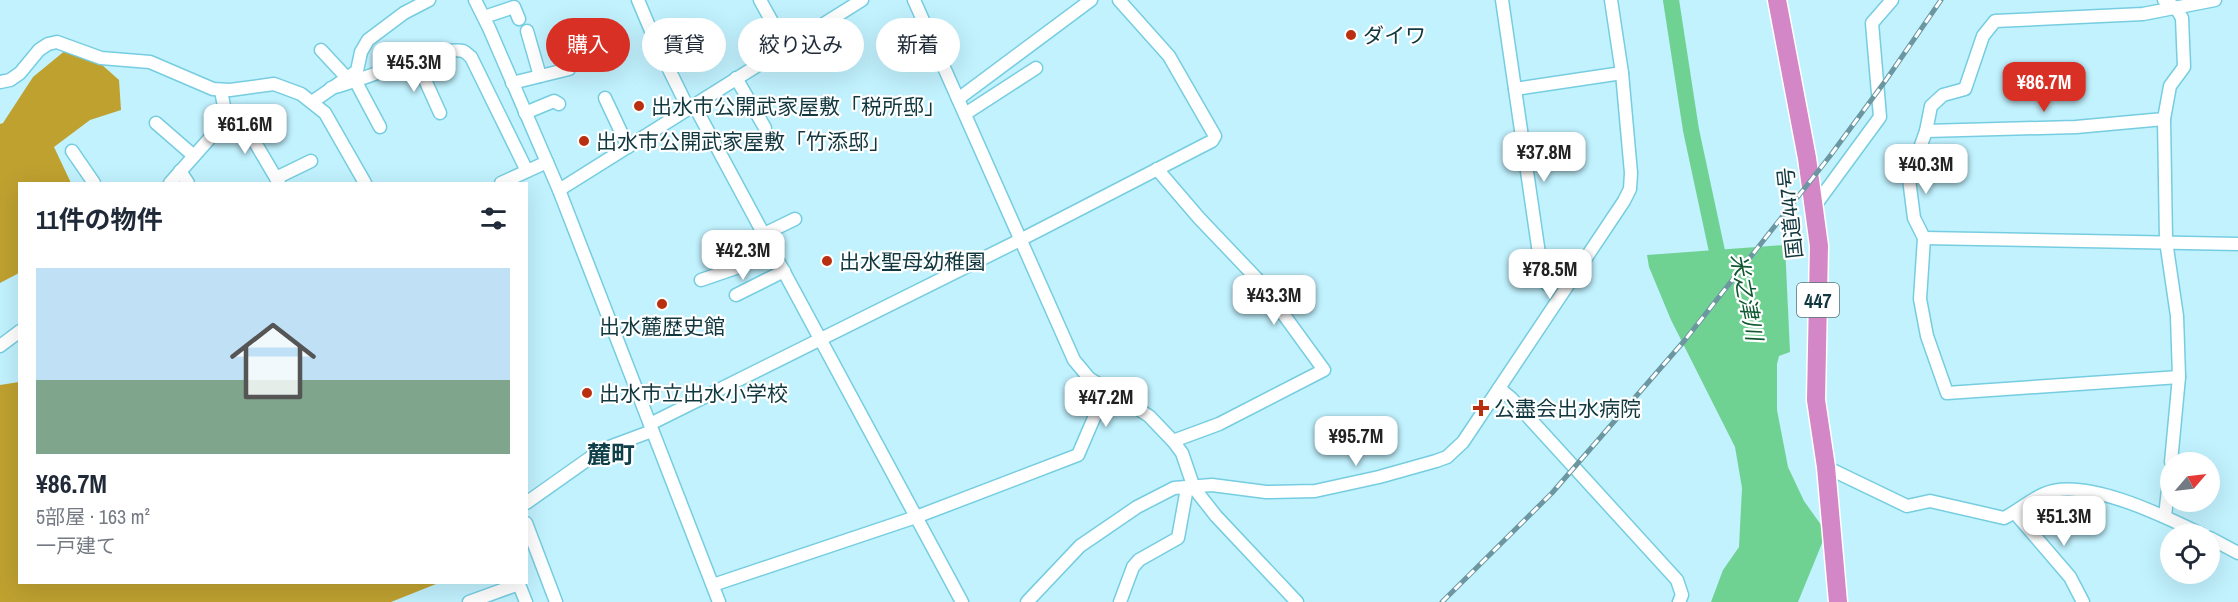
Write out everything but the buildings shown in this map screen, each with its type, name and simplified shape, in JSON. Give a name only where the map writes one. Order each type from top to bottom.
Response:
[{"type":"highway","name":"国道447号","points":[[1777,0],[1794,79],[1819,246],[1816,400],[1826,467],[1838,602]]},
{"type":"street","points":[[352,80],[357,71],[361,52],[368,40],[404,13],[429,0]]},
{"type":"street","points":[[475,0],[559,190],[719,602]]},
{"type":"street","points":[[638,0],[657,45],[764,234],[962,602]]},
{"type":"street","points":[[760,0],[770,18]]},
{"type":"street","points":[[833,18],[862,0]]},
{"type":"street","points":[[914,0],[1074,360],[1089,378],[1149,416],[1173,441],[1182,453],[1191,488],[1297,602]]},
{"type":"street","points":[[958,99],[1091,0]]},
{"type":"street","points":[[528,502],[601,450],[651,428],[1212,141],[1215,136],[1169,56],[1119,0]]},
{"type":"street","points":[[1502,0],[1543,281],[1548,285],[1559,280],[1570,281]]},
{"type":"street","points":[[1027,602],[1080,546],[1137,507],[1174,488],[1212,485],[1266,492],[1315,491],[1436,461],[1447,457],[1463,442],[1630,189],[1631,173],[1622,73],[1611,0]]},
{"type":"street","points":[[1814,207],[1880,117],[1872,23],[1892,0]]},
{"type":"street","points":[[2164,0],[2176,8],[2182,18],[2184,67],[2170,86],[2164,119],[2166,241],[2177,316],[2179,377],[2172,452]]},
{"type":"street","points":[[2179,377],[1947,393],[1927,336],[1920,299],[1924,238],[1914,218],[1910,180],[1926,131],[1931,106],[1943,95],[1965,89],[1983,36],[1995,21],[2143,14],[2215,0]]},
{"type":"street","points":[[484,17],[514,7],[519,19]]},
{"type":"street","points":[[527,32],[540,76]]},
{"type":"street","points":[[0,82],[10,80],[20,73],[39,50],[48,44],[57,42],[101,58],[150,62],[221,91],[274,84],[301,94],[325,113],[364,182]]},
{"type":"street","points":[[321,50],[352,80],[380,127]]},
{"type":"street","points":[[312,102],[331,88],[352,80],[435,53],[463,51],[471,57],[527,171]]},
{"type":"street","points":[[416,60],[440,112]]},
{"type":"street","points":[[964,114],[1035,68]]},
{"type":"street","points":[[513,86],[557,72]]},
{"type":"street","points":[[559,190],[746,72]]},
{"type":"street","points":[[1515,89],[1622,73]]},
{"type":"street","points":[[736,78],[765,128]]},
{"type":"street","points":[[221,91],[226,116],[253,139],[278,180],[311,161]]},
{"type":"street","points":[[605,98],[628,147]]},
{"type":"street","points":[[525,113],[554,101],[559,104]]},
{"type":"street","points":[[171,182],[218,129],[226,116]]},
{"type":"street","points":[[1926,131],[2076,127],[2164,119]]},
{"type":"street","points":[[156,123],[194,156]]},
{"type":"street","points":[[72,151],[93,182]]},
{"type":"street","points":[[503,182],[547,162]]},
{"type":"street","points":[[1157,169],[1199,218],[1260,282],[1324,370],[1219,424],[1173,441]]},
{"type":"street","points":[[180,171],[187,182]]},
{"type":"street","points":[[764,234],[795,219]]},
{"type":"street","points":[[1924,238],[2238,244]]},
{"type":"street","points":[[701,280],[736,268],[771,248]]},
{"type":"street","points":[[736,296],[784,272]]},
{"type":"street","points":[[0,346],[18,332]]},
{"type":"street","points":[[1499,388],[1511,398],[1677,580],[1682,596],[1679,602]]},
{"type":"street","points":[[713,585],[916,517],[1078,454],[1106,390]]},
{"type":"street","points":[[1826,467],[1907,506],[1930,501],[2004,518],[2044,494],[2066,489],[2094,491],[2180,524]]},
{"type":"street","points":[[1120,602],[1133,567],[1178,538],[1191,488]]},
{"type":"street","points":[[2164,516],[2165,512]]},
{"type":"street","points":[[2015,513],[2070,577],[2083,602]]},
{"type":"street","points":[[528,528],[556,602]]},
{"type":"street","points":[[2220,543],[2238,553]]},
{"type":"street","points":[[469,602],[515,584]]},
{"type":"street","points":[[518,584],[526,602]]},
{"type":"shaded area","points":[[67,49],[101,64],[119,80],[121,110],[90,120],[54,147],[71,182],[18,182],[18,274],[0,283],[0,124],[3,123],[33,77]]},
{"type":"shaded area","points":[[18,382],[18,584],[436,584],[391,602],[0,602],[0,385]]},
{"type":"water","points":[[1785,245],[1790,352],[1779,356],[1777,364],[1777,410],[1788,467],[1804,501],[1824,529],[1825,536],[1798,602],[1711,602],[1723,570],[1739,547],[1742,488],[1735,447],[1671,320],[1649,267],[1647,255]]},
{"type":"waterway","name":"米之津川","points":[[1671,0],[1691,130],[1721,270]]},
{"type":"railway","points":[[1442,602],[1552,493],[1685,340],[1830,156],[1941,0]]},
{"type":"place","name":"ダイワ","points":[[1351,35]]},
{"type":"place","name":"出水市公開武家屋敷「税所邸」","points":[[639,106]]},
{"type":"place","name":"出水市公開武家屋敷「竹添邸」","points":[[584,141]]},
{"type":"place","name":"出水聖母幼稚園","points":[[827,261]]},
{"type":"place","name":"出水麓歴史館","points":[[662,304]]},
{"type":"place","name":"出水市立出水小学校","points":[[587,393]]},
{"type":"place","name":"公盡会出水病院","points":[[1481,408]]},
{"type":"district","name":"麓町","points":[[611,454]]}]
